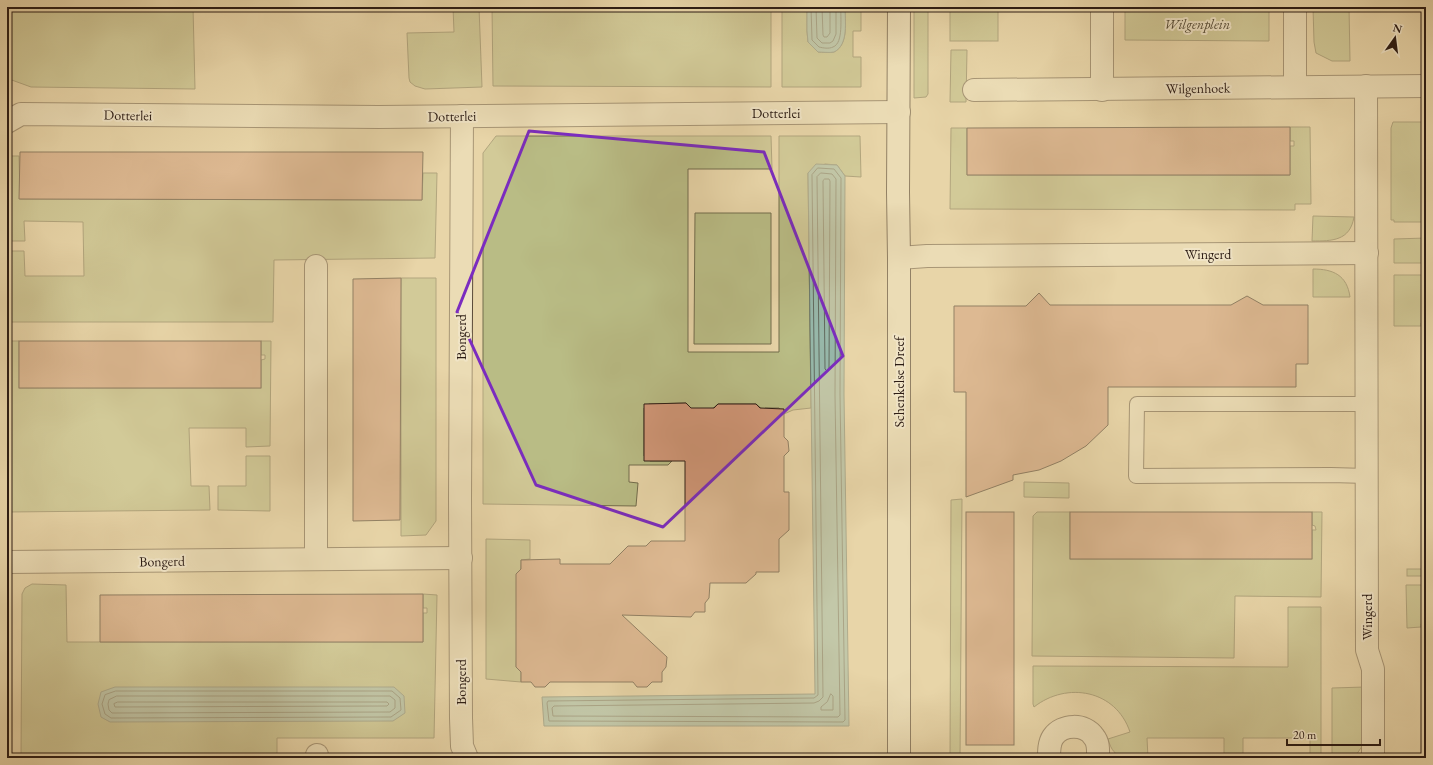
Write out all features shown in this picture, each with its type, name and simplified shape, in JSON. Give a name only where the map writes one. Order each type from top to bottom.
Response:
[{"type":"street","name":"Schenkelse Dreef","points":[[899,7],[899,758]]},
{"type":"street","points":[[1102,7],[1102,90]]},
{"type":"street","points":[[1295,7],[1295,87]]},
{"type":"street","points":[[1366,86],[1367,253]]},
{"type":"street","name":"Wilgenhoek","points":[[974,90],[1426,86]]},
{"type":"street","name":"Dotterlei","points":[[7,122],[20,114],[371,117],[899,112]]},
{"type":"street","name":"Bongerd","points":[[462,116],[462,746],[467,758]]},
{"type":"street","name":"Wingerd","points":[[899,258],[927,256],[1367,253],[1367,650],[1373,669],[1372,758]]},
{"type":"street","points":[[316,266],[316,559]]},
{"type":"street","name":"Bongerd","points":[[7,562],[461,558]]},
{"type":"street","points":[[1049,758],[1049,747],[1053,737],[1062,729],[1073,726],[1085,729],[1094,736],[1098,747],[1098,758]]},
{"type":"lane","points":[[1367,404],[1137,404],[1136,476],[1367,476]]},
{"type":"highlighted area","points":[[529,131],[764,152],[843,356],[663,527],[536,485],[457,312]]},
{"type":"green space","points":[[7,7],[193,7],[195,89],[31,87],[9,79],[7,69]]},
{"type":"green space","points":[[453,7],[479,7],[482,87],[425,89],[415,86],[410,82],[409,78],[407,33],[454,32]]},
{"type":"green space","points":[[492,7],[771,7],[771,87],[493,86]]},
{"type":"green space","points":[[782,7],[807,7],[808,42],[818,52],[834,52],[839,49],[844,38],[845,7],[861,7],[861,31],[853,31],[853,57],[861,57],[861,87],[782,87]]},
{"type":"green space","points":[[914,7],[928,7],[928,94],[926,97],[914,98]]},
{"type":"green space","points":[[950,7],[998,7],[998,41],[950,41]]},
{"type":"green space","name":"Wilgenplein","points":[[1125,7],[1269,7],[1269,41],[1125,40]]},
{"type":"green space","points":[[1313,7],[1349,7],[1350,61],[1332,61],[1316,53],[1314,42]]},
{"type":"green space","points":[[951,50],[967,50],[966,102],[950,102]]},
{"type":"green space","points":[[1393,122],[1426,122],[1426,222],[1394,222],[1394,220],[1391,220],[1391,128]]},
{"type":"green space","points":[[1290,127],[1310,127],[1311,204],[1295,204],[1295,210],[950,209],[951,128],[967,128],[967,175],[1290,175],[1290,146],[1294,146],[1294,141],[1290,141]]},
{"type":"green space","points":[[496,136],[771,136],[772,169],[688,169],[688,352],[779,352],[779,136],[860,136],[861,177],[845,176],[837,165],[825,164],[808,173],[811,408],[793,410],[784,414],[779,408],[765,408],[763,410],[756,404],[718,404],[711,410],[693,410],[686,403],[649,404],[644,408],[644,456],[650,461],[672,461],[668,465],[629,465],[629,482],[638,483],[636,506],[483,504],[483,153]]},
{"type":"green space","points":[[9,156],[19,156],[20,199],[422,200],[423,173],[437,173],[435,258],[274,260],[273,322],[9,322],[9,251],[24,251],[25,276],[84,276],[83,222],[24,221],[25,241],[9,241]]},
{"type":"green space","points":[[695,213],[771,213],[771,344],[694,344]]},
{"type":"green space","points":[[1313,216],[1354,217],[1349,231],[1339,238],[1326,241],[1312,241]]},
{"type":"green space","points":[[1426,238],[1426,263],[1394,263],[1394,239]]},
{"type":"green space","points":[[1313,269],[1327,270],[1342,278],[1346,283],[1350,297],[1313,297]]},
{"type":"green space","points":[[1394,275],[1426,275],[1426,323],[1421,323],[1421,326],[1394,326]]},
{"type":"green space","points":[[401,278],[436,278],[436,521],[426,535],[401,536]]},
{"type":"green space","points":[[7,341],[19,341],[19,388],[261,388],[261,360],[265,359],[265,355],[261,355],[261,341],[271,341],[270,446],[246,447],[246,428],[189,428],[191,486],[209,486],[210,510],[7,512]]},
{"type":"green space","points":[[246,456],[270,456],[270,511],[218,510],[218,486],[246,486]]},
{"type":"green space","points":[[1024,482],[1069,483],[1069,498],[1024,497]]},
{"type":"green space","points":[[962,499],[960,758],[950,758],[951,500]]},
{"type":"green space","points":[[1037,512],[1070,512],[1070,559],[1312,559],[1312,530],[1316,530],[1315,526],[1312,525],[1312,512],[1322,512],[1321,597],[1235,596],[1234,658],[1032,656],[1033,516]]},
{"type":"green space","points":[[486,539],[530,540],[530,559],[521,560],[516,667],[521,672],[521,682],[486,679]]},
{"type":"green space","points":[[1407,569],[1426,569],[1426,576],[1407,576]]},
{"type":"green space","points":[[32,584],[66,585],[67,642],[423,642],[423,613],[427,613],[427,608],[423,608],[423,594],[437,595],[434,738],[277,738],[277,758],[21,758],[22,594],[25,588]]},
{"type":"green space","points":[[1406,585],[1426,585],[1426,628],[1425,624],[1421,624],[1421,627],[1407,628]]},
{"type":"green space","points":[[1288,607],[1321,607],[1321,758],[1310,758],[1310,738],[1243,738],[1243,758],[1224,758],[1224,738],[1147,738],[1148,758],[1128,758],[1114,752],[1108,739],[1130,732],[1123,718],[1114,707],[1102,699],[1089,694],[1075,692],[1061,694],[1047,699],[1034,707],[1033,666],[1288,667]]},
{"type":"green space","points":[[1365,687],[1363,745],[1356,755],[1351,758],[1332,758],[1332,688]]},
{"type":"water","points":[[807,7],[845,7],[845,32],[839,49],[834,52],[818,52],[808,42]]},
{"type":"water","points":[[816,164],[837,165],[845,176],[844,394],[849,726],[544,726],[542,697],[815,694],[808,173]]},
{"type":"water","points":[[115,687],[394,687],[404,696],[405,713],[393,721],[110,722],[101,717],[98,704],[101,692]]},
{"type":"building","points":[[1290,127],[1290,175],[967,175],[967,128]]},
{"type":"building","points":[[20,152],[423,152],[422,200],[19,199]]},
{"type":"building","points":[[401,278],[400,520],[353,521],[353,279]]},
{"type":"building","points":[[1039,293],[1050,305],[1231,305],[1247,296],[1263,305],[1308,305],[1308,364],[1296,364],[1296,387],[1108,387],[1108,425],[1086,446],[1061,461],[1039,470],[1013,475],[1013,480],[966,497],[966,392],[954,392],[954,306],[1026,306]]},
{"type":"building","points":[[19,341],[261,341],[261,388],[19,388]]},
{"type":"building","points":[[686,403],[691,408],[714,408],[718,404],[756,404],[760,408],[784,409],[784,437],[788,441],[789,451],[784,456],[784,492],[789,492],[789,530],[779,539],[779,572],[756,572],[756,574],[746,583],[710,583],[709,598],[705,603],[705,612],[695,612],[691,617],[622,615],[667,657],[666,667],[662,672],[662,682],[652,682],[647,687],[637,687],[633,682],[550,682],[545,687],[535,687],[531,682],[521,682],[521,672],[516,667],[516,574],[521,569],[521,560],[560,559],[560,564],[610,564],[628,546],[646,546],[651,541],[685,541],[685,461],[644,461],[644,404]]},
{"type":"building","points":[[966,512],[1014,512],[1014,745],[966,745]]},
{"type":"building","points":[[1070,512],[1312,512],[1312,559],[1070,559]]},
{"type":"building","points":[[423,594],[423,642],[100,642],[100,595]]}]
